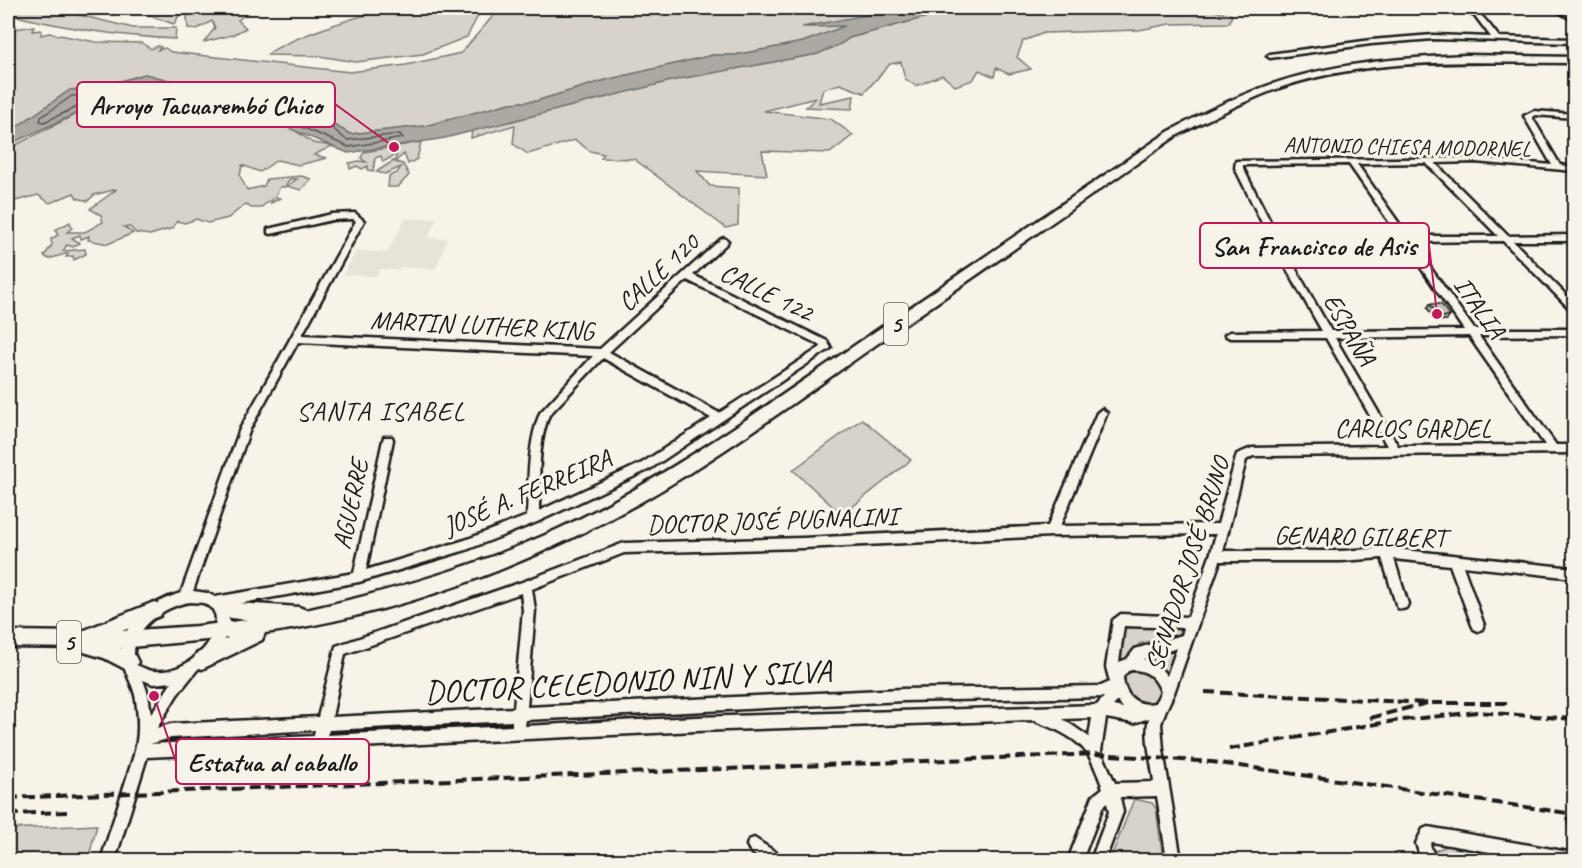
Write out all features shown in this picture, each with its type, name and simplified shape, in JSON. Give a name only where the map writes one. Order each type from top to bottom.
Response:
[{"type":"highway","name":"5","points":[[8,639],[69,642],[130,640],[271,627],[408,595],[504,561],[571,532],[642,496],[717,448],[1172,134],[1233,100],[1291,80],[1383,62],[1461,57],[1575,60]]},
{"type":"highway","points":[[218,606],[320,617]]},
{"type":"highway","points":[[69,642],[154,610]]},
{"type":"highway","points":[[199,662],[271,627]]},
{"type":"highway","points":[[69,642],[107,650],[131,666]]},
{"type":"street","points":[[1464,8],[1478,16],[1497,38]]},
{"type":"street","points":[[1556,8],[1575,19]]},
{"type":"street","points":[[1270,56],[1400,38],[1575,41]]},
{"type":"street","points":[[1557,167],[1528,116],[1531,113],[1575,116]]},
{"type":"street","name":"ITALIA","points":[[1351,160],[1554,450]]},
{"type":"street","name":"ANTONIO CHIESA MODORNEL","points":[[1239,163],[1475,160],[1575,169]]},
{"type":"street","points":[[1430,162],[1575,308]]},
{"type":"street","name":"ESPAÑA","points":[[1239,163],[1239,168],[1275,240],[1395,451]]},
{"type":"street","points":[[142,745],[143,701],[131,666],[130,640],[154,610],[185,597],[245,429],[360,221],[355,216],[332,217],[271,231]]},
{"type":"street","points":[[1227,240],[1575,238]]},
{"type":"street","name":"CALLE 120","points":[[533,519],[539,425],[545,413],[602,353],[724,241]]},
{"type":"street","name":"CALLE 122","points":[[687,276],[824,343],[826,348]]},
{"type":"street","points":[[1230,334],[1575,332]]},
{"type":"street","name":"MARTIN LUTHER KING","points":[[297,338],[602,353],[719,418]]},
{"type":"street","name":"JOSÉ A. FERREIRA","points":[[185,597],[207,597],[218,606],[359,577],[466,545],[533,519],[646,466],[826,348]]},
{"type":"street","points":[[1052,531],[1102,412]]},
{"type":"street","name":"AGUERRE","points":[[359,577],[388,440]]},
{"type":"street","name":"CARLOS GARDEL","points":[[1252,452],[1575,449]]},
{"type":"street","name":"SENADOR JOSÉ BRUNO","points":[[1168,693],[1216,556],[1237,466],[1241,457],[1252,452]]},
{"type":"street","name":"DOCTOR JOSÉ PUGNALINI","points":[[324,723],[340,650],[526,586],[624,548],[815,543],[1052,531],[1223,530]]},
{"type":"street","points":[[1386,553],[1402,604]]},
{"type":"street","name":"GENARO GILBERT","points":[[1216,556],[1386,553],[1575,573]]},
{"type":"street","points":[[1454,559],[1478,625]]},
{"type":"street","points":[[518,733],[529,610],[526,586]]},
{"type":"street","points":[[108,861],[142,745],[172,691],[222,633],[224,621],[218,606]]},
{"type":"street","points":[[1156,710],[1136,709],[1126,703],[1117,684],[1112,667],[1116,624],[1121,621],[1192,623]]},
{"type":"street","points":[[1132,663],[1139,653],[1186,640]]},
{"type":"street","points":[[131,666],[150,678],[161,678],[199,662]]},
{"type":"street","points":[[1094,751],[1100,711],[1117,684],[1124,666],[1132,663],[1144,664],[1156,671],[1164,681],[1168,693],[1156,710],[1154,724],[1174,861]]},
{"type":"street","name":"DOCTOR CELEDONIO NIN Y SILVA","points":[[142,745],[171,731],[520,712],[903,695],[1043,695],[1101,692],[1117,684]]},
{"type":"street","points":[[903,695],[905,716]]},
{"type":"street","points":[[696,724],[697,704]]},
{"type":"street","name":"DOCTOR CELEDONIO NIN Y SILVA","points":[[142,745],[320,743],[905,716],[1036,715],[1100,711],[1134,716],[1156,710]]},
{"type":"street","points":[[1036,715],[1061,724],[1084,740],[1094,751],[1111,789],[1116,812],[1098,861]]},
{"type":"street","points":[[320,743],[324,723]]},
{"type":"street","points":[[1075,861],[1098,801],[1111,789],[1163,789]]},
{"type":"street","points":[[1428,861],[1423,843],[1428,834],[1575,860]]},
{"type":"street","points":[[754,845],[775,861]]},
{"type":"shaded area","points":[[8,8],[67,8],[67,12],[133,28],[176,28],[175,39],[70,27],[8,14]]},
{"type":"shaded area","points":[[142,8],[169,8],[180,14],[174,24],[136,11]]},
{"type":"shaded area","points":[[186,8],[254,8],[238,20],[246,28],[232,35],[204,42],[215,28],[212,21],[197,29],[188,28]]},
{"type":"shaded area","points":[[399,8],[482,8],[467,37],[423,54],[356,62],[319,56],[267,55],[275,49],[322,29],[372,14],[382,12],[396,14]]},
{"type":"shaded area","points":[[500,8],[904,8],[807,27],[846,26],[803,42],[735,55],[713,55],[606,80],[536,101],[510,103],[425,126],[350,134],[332,124],[317,107],[298,97],[268,97],[255,90],[180,83],[145,74],[100,87],[70,90],[8,133],[8,27],[16,26],[15,29],[34,26],[32,31],[41,30],[41,35],[49,33],[96,42],[142,43],[151,49],[158,46],[161,47],[158,50],[165,48],[171,52],[350,72],[406,65],[461,53]]},
{"type":"shaded area","points":[[960,8],[1202,8],[1232,15],[1229,23],[1170,24],[1139,30],[1044,33],[1023,41],[1017,57],[1031,69],[1009,74],[996,68],[994,77],[979,70],[973,80],[955,86],[942,75],[916,86],[905,79],[901,62],[890,64],[864,93],[840,84],[823,89],[819,103],[854,96],[852,109],[806,107],[816,98],[764,111],[831,119],[853,135],[830,153],[762,151],[767,175],[697,171],[710,186],[739,188],[738,225],[726,228],[634,159],[601,158],[604,154],[590,151],[575,140],[528,154],[513,144],[515,125],[471,138],[472,129],[679,79],[818,54],[849,38]]},
{"type":"shaded area","points":[[135,94],[162,103],[204,106],[231,104],[256,116],[268,117],[293,129],[313,143],[332,146],[314,155],[327,158],[299,165],[277,160],[260,172],[242,165],[240,176],[247,190],[264,186],[267,179],[301,176],[311,179],[301,190],[287,186],[297,179],[290,179],[285,187],[280,187],[275,197],[280,198],[271,203],[272,199],[260,208],[251,208],[246,204],[228,218],[208,223],[196,219],[185,223],[177,221],[173,228],[150,235],[136,233],[130,227],[124,227],[133,233],[108,244],[88,240],[89,236],[81,239],[80,235],[72,238],[80,243],[73,247],[67,245],[63,251],[85,249],[86,254],[74,260],[73,256],[66,257],[68,253],[49,259],[44,256],[52,245],[51,239],[58,235],[55,230],[70,222],[72,228],[67,232],[85,232],[103,222],[101,215],[90,209],[117,189],[94,195],[88,201],[77,198],[74,193],[50,203],[38,195],[8,203],[8,149],[88,108]]},
{"type":"shaded area","points":[[421,142],[417,159],[408,164],[404,154],[395,162],[403,164],[409,175],[398,187],[388,187],[389,176],[397,173],[401,167],[385,174],[376,172],[395,160],[397,154],[383,162],[381,156],[375,158],[373,171],[368,170],[368,166],[362,169],[357,166],[350,169],[349,163],[366,162],[361,158],[364,152]]},
{"type":"shaded area","points":[[437,218],[428,238],[447,239],[436,269],[400,267],[399,270],[380,269],[377,276],[343,275],[356,251],[388,252],[405,219]]},
{"type":"shaded area","points":[[862,419],[911,460],[842,515],[793,470]]},
{"type":"shaded area","points":[[1125,624],[1178,628],[1180,634],[1139,644],[1117,669],[1121,627]]},
{"type":"shaded area","points":[[1179,646],[1167,675],[1146,657]]},
{"type":"shaded area","points":[[1138,669],[1157,682],[1159,696],[1151,703],[1133,700],[1124,690],[1125,675]]},
{"type":"shaded area","points":[[1134,799],[1152,803],[1156,808],[1163,860],[1110,860]]},
{"type":"shaded area","points":[[97,825],[88,860],[8,860],[8,829]]},
{"type":"shaded area","points":[[1452,844],[1517,858],[1547,860],[1431,860],[1429,853]]},
{"type":"water","points":[[904,8],[960,8],[849,38],[818,54],[679,79],[445,138],[348,153],[231,104],[136,94],[88,108],[8,145],[8,133],[70,90],[100,87],[145,74],[180,83],[255,90],[268,97],[298,97],[317,107],[332,124],[350,134],[425,126],[510,103],[536,101],[606,80],[713,55],[735,55],[803,42],[845,26],[802,27]]},
{"type":"building","points":[[1430,304],[1441,304],[1450,316],[1439,317]]},
{"type":"railway","points":[[1205,692],[1427,703]]},
{"type":"railway","points":[[1370,718],[1427,703]]},
{"type":"railway","points":[[1427,703],[1510,703]]},
{"type":"railway","points":[[1229,749],[1394,721],[1477,712],[1574,719]]},
{"type":"railway","points":[[8,798],[1096,754],[1212,762],[1574,814]]},
{"type":"railway","points":[[8,814],[67,812]]},
{"type":"place","name":"Arroyo Tacuarembó Chico","points":[[394,147]]},
{"type":"place","name":"San Francisco de Asis","points":[[1437,314]]},
{"type":"place","name":"Estatua al caballo","points":[[154,696]]},
{"type":"district","name":"SANTA ISABEL","points":[[381,411]]}]
